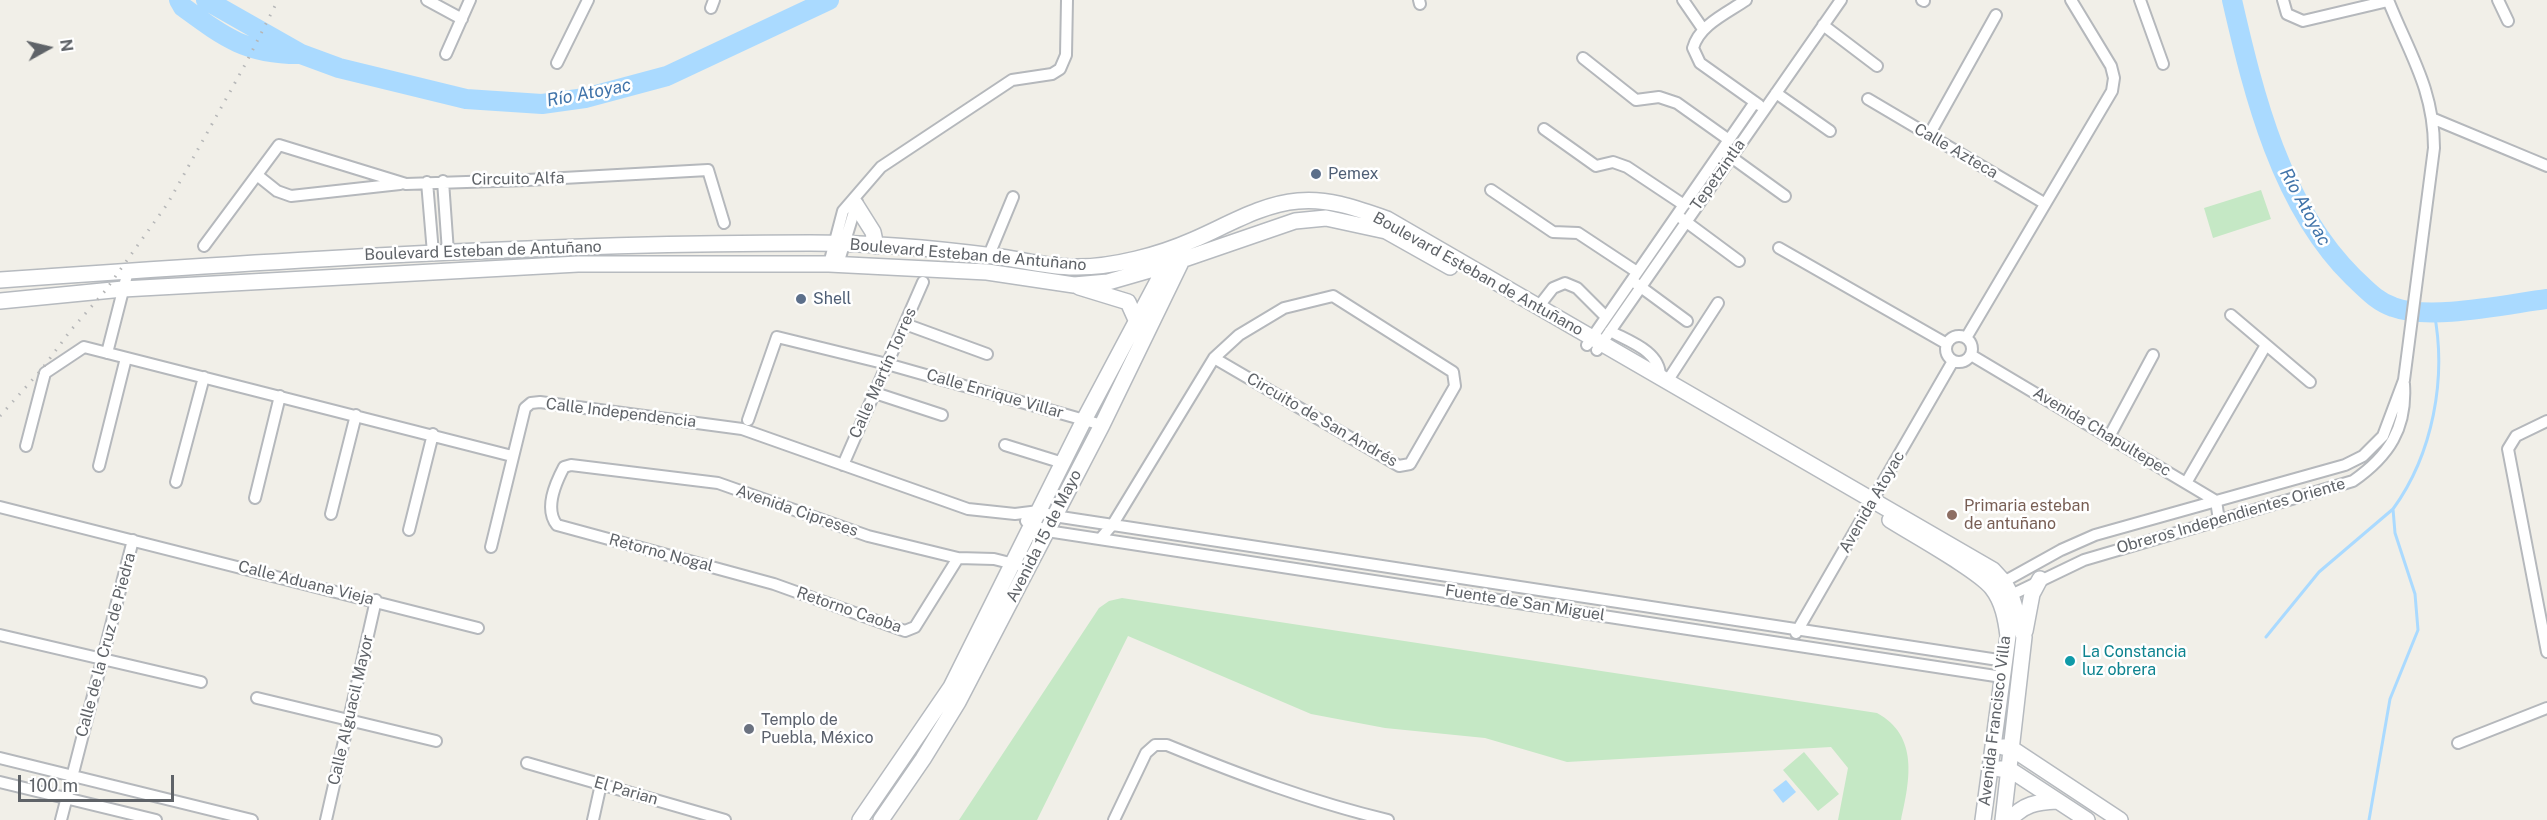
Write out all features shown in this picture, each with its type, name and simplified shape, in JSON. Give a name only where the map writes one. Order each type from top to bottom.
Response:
[{"type":"main road","points":[[858,199],[873,232],[876,246]]},
{"type":"main road","name":"Boulevard Esteban de Antuñano","points":[[1182,249],[1244,216],[1288,203],[1329,201],[1387,219],[1872,503],[1993,570],[2002,591]]},
{"type":"main road","name":"Boulevard Esteban de Antuñano","points":[[0,280],[441,252],[580,246],[837,244],[989,255],[1075,268],[1111,265],[1295,221],[1326,218],[1345,220],[1386,231],[1597,341],[1664,378],[1872,503]]},
{"type":"main road","name":"Avenida 15 de Mayo","points":[[881,820],[923,759],[958,702],[1020,566],[1032,525],[1084,420],[1167,265],[1182,249]]},
{"type":"main road","name":"Avenida 15 de Mayo","points":[[860,820],[951,687],[1020,566],[1047,531],[1102,424],[1182,249]]},
{"type":"main road","name":"Boulevard Esteban de Antuñano","points":[[0,301],[123,289],[578,264],[834,264],[987,272],[1074,285],[1108,282],[1167,265]]},
{"type":"main road","points":[[1074,285],[1128,302],[1137,322]]},
{"type":"main road","points":[[2024,637],[2032,594],[2040,579]]},
{"type":"main road","name":"Avenida Francisco Villa","points":[[2002,591],[2024,637],[2003,820]]},
{"type":"main road","name":"Avenida Francisco Villa","points":[[1983,820],[2008,636],[2002,591]]},
{"type":"main road","points":[[1994,747],[2011,748],[2120,820]]},
{"type":"main road","points":[[1991,768],[2008,769],[2087,820]]},
{"type":"main road","points":[[2010,820],[2017,811],[2035,802],[2057,801]]},
{"type":"street","points":[[427,0],[462,19]]},
{"type":"street","points":[[446,54],[470,0]]},
{"type":"street","points":[[557,63],[588,0]]},
{"type":"street","points":[[834,264],[837,244],[858,199],[881,167],[993,90],[1012,80],[1052,74],[1060,69],[1066,55],[1066,0]]},
{"type":"street","points":[[1683,0],[1703,29]]},
{"type":"street","points":[[1746,0],[1703,29],[1696,36],[1693,48],[1695,57],[1764,109]]},
{"type":"street","name":"Tepetzintla","points":[[1681,218],[1684,205],[1764,109],[1841,0]]},
{"type":"street","points":[[1966,338],[2112,90],[2114,78],[2111,66],[2071,0]]},
{"type":"street","points":[[2140,0],[2163,64]]},
{"type":"street","points":[[2283,0],[2287,14],[2303,21],[2388,0]]},
{"type":"street","name":"Obreros Independientes Oriente","points":[[2002,591],[2061,550],[2095,535],[2345,465],[2363,456],[2384,436],[2404,380],[2434,148],[2434,119],[2417,66],[2388,0]]},
{"type":"street","points":[[2498,0],[2508,21]]},
{"type":"street","points":[[1929,135],[1996,15]]},
{"type":"street","points":[[1823,25],[1877,66]]},
{"type":"street","points":[[1583,58],[1636,100],[1659,97],[1677,103],[1729,140]]},
{"type":"street","points":[[1776,93],[1830,131]]},
{"type":"street","name":"Calle Azteca","points":[[1868,99],[2044,203]]},
{"type":"street","name":"Tepetzintla","points":[[1597,341],[1606,317],[1636,280],[1726,154],[1729,140],[1755,102]]},
{"type":"street","points":[[2434,119],[2547,166]]},
{"type":"street","points":[[1544,129],[1596,166],[1613,162],[1627,167],[1684,205]]},
{"type":"street","name":"Circuito Alfa","points":[[257,175],[279,145],[406,184],[708,170],[724,223]]},
{"type":"street","points":[[1726,154],[1785,196]]},
{"type":"street","points":[[204,246],[257,175],[277,191],[291,196],[406,184]]},
{"type":"street","points":[[441,252],[443,181]]},
{"type":"street","points":[[427,182],[441,252]]},
{"type":"street","points":[[1491,190],[1553,232],[1578,233],[1688,321]]},
{"type":"street","points":[[989,255],[1013,197]]},
{"type":"street","points":[[1681,218],[1739,261]]},
{"type":"street","points":[[1779,248],[1947,344]]},
{"type":"street","points":[[107,353],[128,271]]},
{"type":"street","name":"Tepetzintla","points":[[1597,341],[1636,280]]},
{"type":"street","name":"Calle Martín Torres","points":[[843,465],[923,282]]},
{"type":"street","points":[[1539,306],[1553,288],[1565,283],[1577,288],[1606,317]]},
{"type":"street","name":"Circuito de San Andrés","points":[[1101,538],[1113,524],[1214,357],[1239,335],[1284,308],[1333,296],[1453,372],[1456,379],[1455,386],[1410,464],[1406,466],[1400,465],[1214,357]]},
{"type":"street","points":[[1664,378],[1718,303]]},
{"type":"street","points":[[2231,315],[2310,382]]},
{"type":"street","points":[[905,324],[987,354]]},
{"type":"street","points":[[1959,336],[1966,338],[1972,349],[1971,355],[1960,362],[1953,361],[1947,354],[1947,344],[1952,338],[1959,336]]},
{"type":"street","name":"Calle Enrique Villar","points":[[748,420],[777,337],[888,364],[1102,424]]},
{"type":"street","points":[[2186,483],[2266,345]]},
{"type":"street","points":[[26,446],[45,373],[84,347],[433,434],[512,456],[491,547]]},
{"type":"street","name":"Avenida Chapultepec","points":[[1971,355],[2216,501]]},
{"type":"street","points":[[2109,437],[2153,355]]},
{"type":"street","points":[[99,466],[126,358]]},
{"type":"street","name":"Avenida Atoyac","points":[[1791,643],[1953,361]]},
{"type":"street","points":[[176,482],[204,377]]},
{"type":"street","name":"Obreros Independientes Oriente","points":[[2002,591],[2040,579],[2084,560],[2353,481],[2372,468],[2394,442],[2405,404],[2404,380]]},
{"type":"street","points":[[875,393],[942,415]]},
{"type":"street","points":[[255,498],[280,396]]},
{"type":"street","name":"Calle Independencia","points":[[512,456],[525,408],[531,403],[540,402],[742,429],[968,509],[1015,514],[1039,511],[1054,516]]},
{"type":"street","points":[[331,514],[356,415]]},
{"type":"street","points":[[2547,421],[2516,436],[2509,443],[2509,454],[2547,652]]},
{"type":"street","points":[[409,530],[433,434]]},
{"type":"street","points":[[1005,445],[1063,463]]},
{"type":"street","name":"Avenida Cipreses","points":[[550,517],[550,507],[564,467],[571,465],[718,483],[868,536],[958,558],[1020,566]]},
{"type":"street","points":[[2216,501],[2219,520]]},
{"type":"street","name":"Calle Aduana Vieja","points":[[0,507],[376,600],[478,628]]},
{"type":"street","name":"Calle Independencia","points":[[1015,514],[1047,531]]},
{"type":"street","name":"Fuente de San Miguel","points":[[1054,516],[2005,661]]},
{"type":"street","name":"Retorno Nogal","points":[[550,517],[557,525],[774,584]]},
{"type":"street","name":"Fuente de San Miguel","points":[[1047,531],[2002,677]]},
{"type":"street","name":"Calle de la Cruz de Piedra","points":[[61,820],[133,540]]},
{"type":"street","name":"Retorno Caoba","points":[[774,584],[905,631],[915,627],[958,558]]},
{"type":"street","name":"Calle Alguacil Mayor","points":[[326,820],[376,600]]},
{"type":"street","points":[[0,635],[201,682]]},
{"type":"street","points":[[257,698],[436,741]]},
{"type":"street","points":[[2458,743],[2547,708]]},
{"type":"street","points":[[1114,820],[1146,753],[1155,745],[1167,745],[1246,778],[1330,806],[1388,820]]},
{"type":"street","points":[[0,758],[252,820]]},
{"type":"street","name":"El Parian","points":[[527,763],[725,820]]},
{"type":"street","points":[[0,782],[156,820]]},
{"type":"street","points":[[592,820],[601,784]]},
{"type":"green space","points":[[2261,190],[2271,219],[2213,238],[2204,208]]},
{"type":"green space","points":[[1122,598],[1877,713],[1900,734],[1905,746],[1908,775],[1901,820],[1838,820],[1848,768],[1831,747],[1567,762],[1485,738],[1385,728],[1311,714],[1128,636],[1037,820],[959,820],[1099,608],[1109,601]]},
{"type":"green space","points":[[1804,752],[1839,794],[1818,811],[1783,770]]},
{"type":"water","points":[[1786,780],[1796,792],[1783,803],[1773,790]]},
{"type":"waterway","name":"Río Atoyac","points":[[179,0],[183,7],[236,42],[264,51],[298,54]]},
{"type":"waterway","name":"Río Atoyac","points":[[206,0],[301,54],[339,68],[466,99],[542,104],[585,98],[667,76],[829,0]]},
{"type":"waterway","name":"Río Atoyac","points":[[2232,0],[2261,111],[2289,183],[2307,217],[2328,249],[2362,286],[2387,304],[2409,311],[2447,312],[2547,299]]},
{"type":"waterway","points":[[2369,820],[2390,699],[2418,630],[2415,594],[2395,533],[2393,509],[2418,464],[2433,415],[2439,363],[2434,312]]},
{"type":"waterway","points":[[2266,637],[2319,572],[2393,509]]},
{"type":"railway","points":[[0,416],[42,369],[71,330],[105,291],[168,203],[246,63],[278,0]]},
{"type":"place","name":"Pemex","points":[[1316,174]]},
{"type":"place","name":"Shell","points":[[801,299]]},
{"type":"place","name":"Primaria esteban de antuñano","points":[[1952,515]]},
{"type":"place","name":"La Constancia luz obrera","points":[[2070,661]]},
{"type":"place","name":"Templo de Puebla, México","points":[[749,729]]}]
